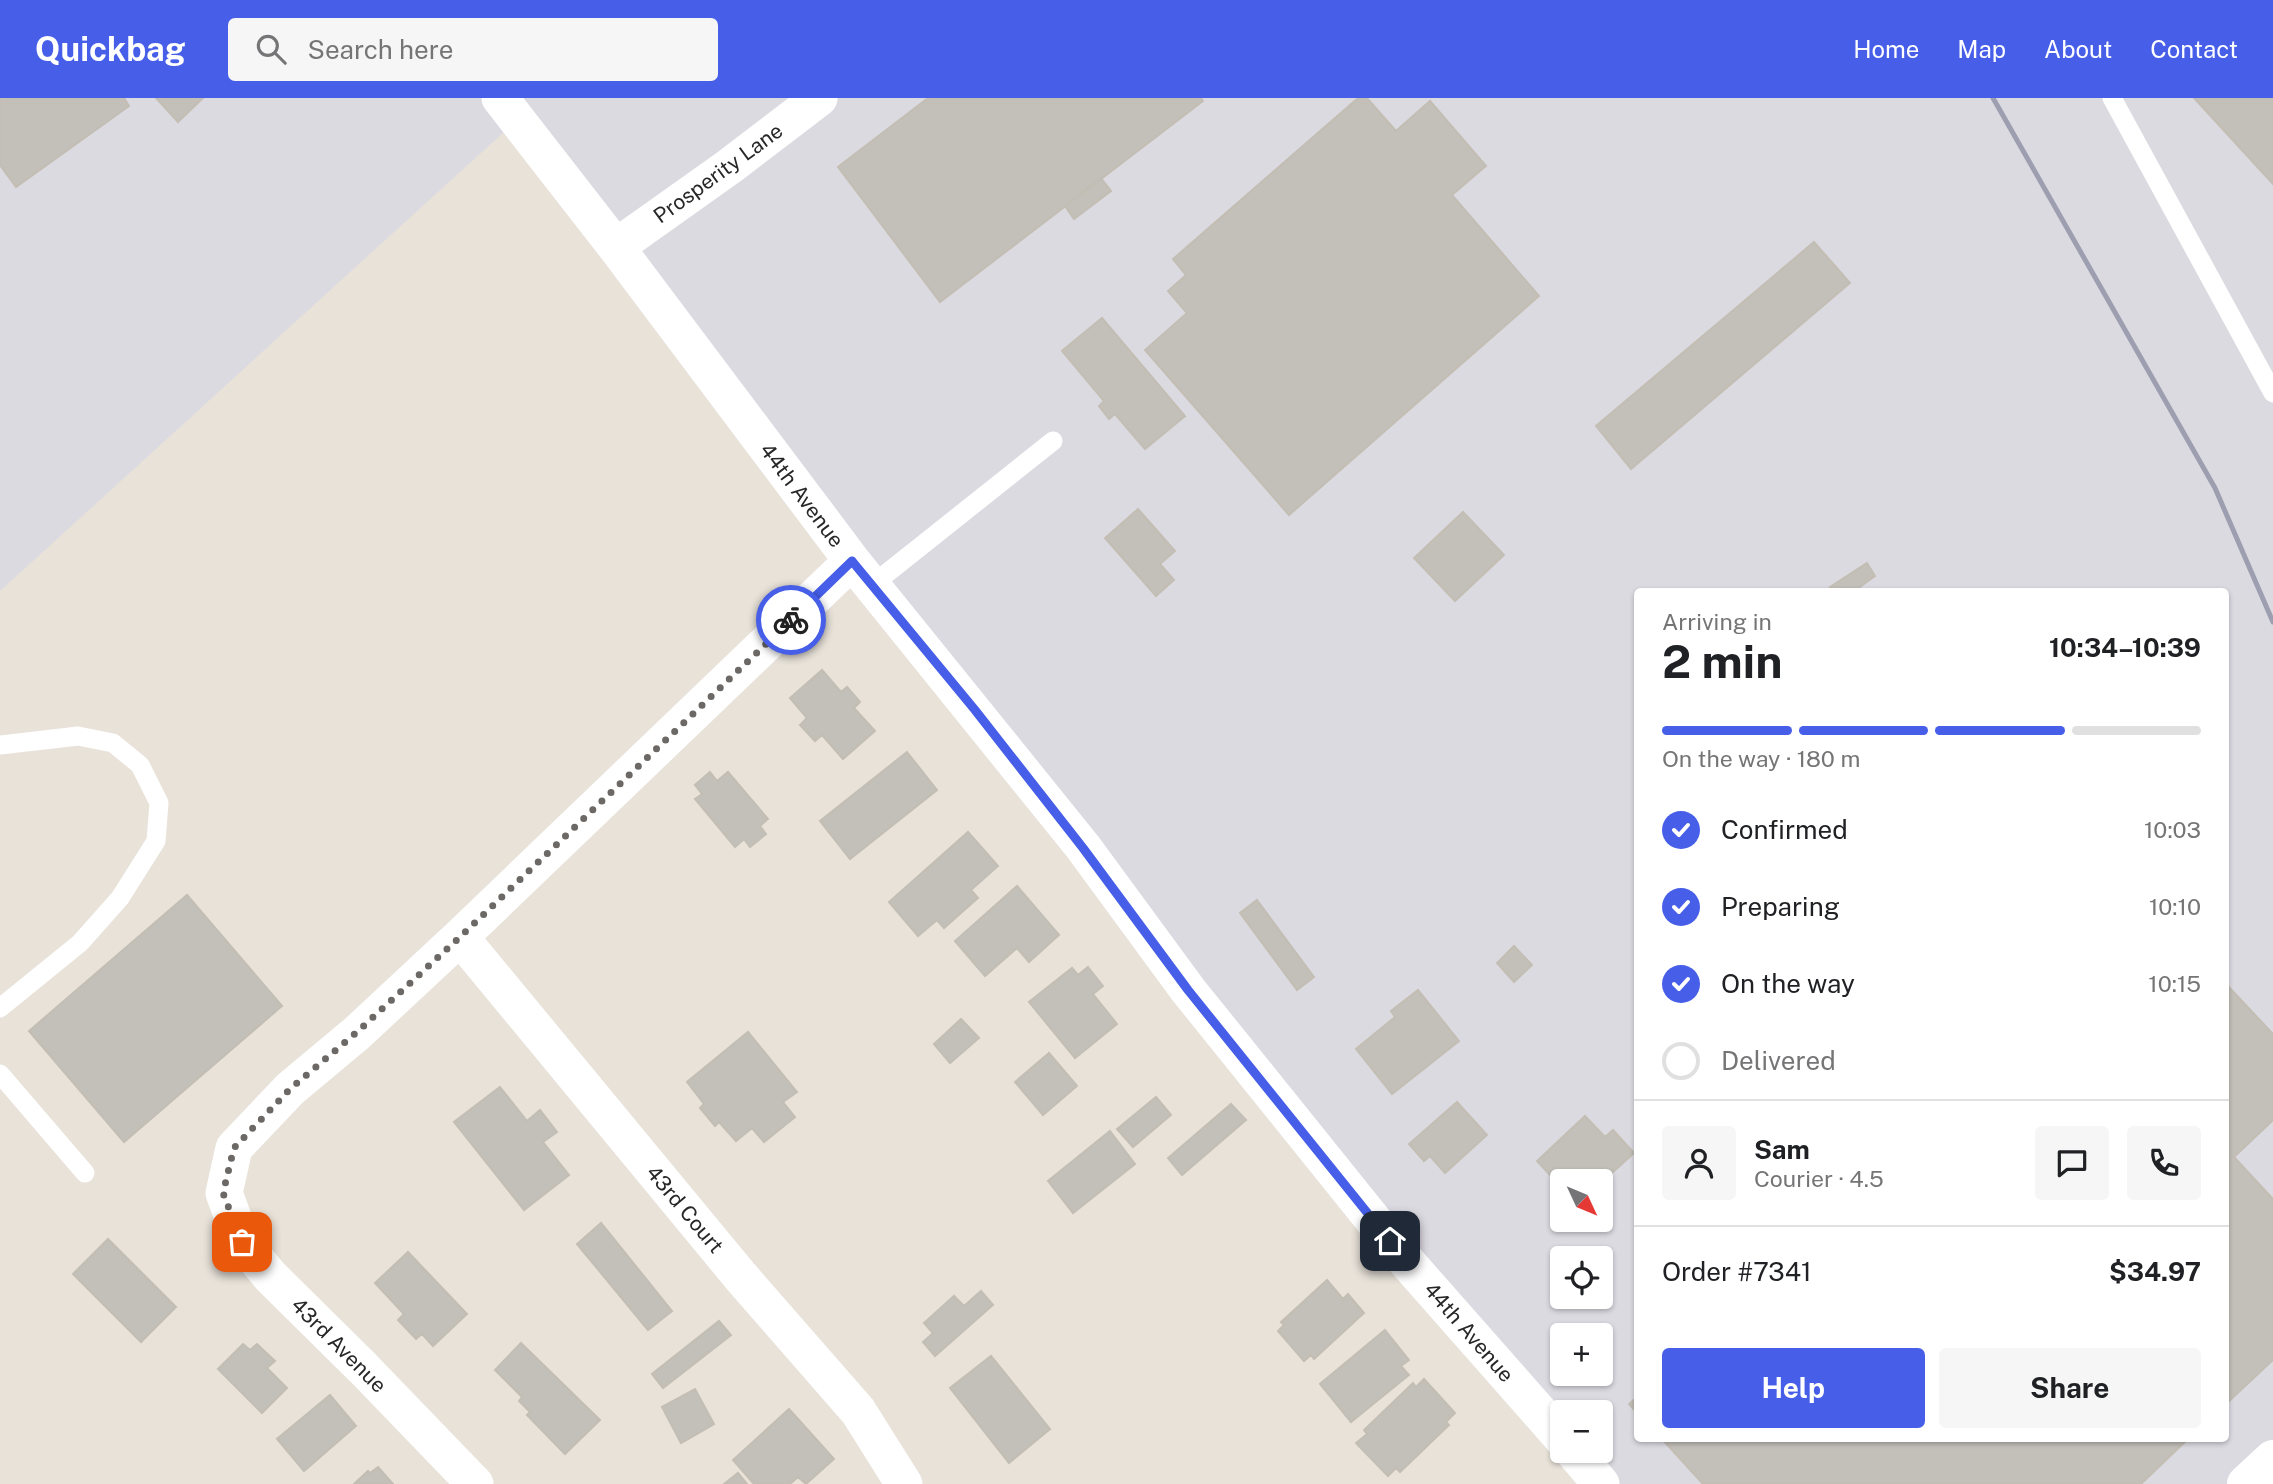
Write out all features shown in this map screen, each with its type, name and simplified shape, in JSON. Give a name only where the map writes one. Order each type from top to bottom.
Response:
[{"type":"street","name":"44th Avenue","points":[[500,98],[862,573],[1075,837],[1188,990],[1407,1262],[1550,1424]]},
{"type":"street","name":"Prosperity Lane","points":[[616,247],[730,166],[819,98]]},
{"type":"street","points":[[460,937],[862,573]]},
{"type":"street","name":"43rd Avenue","points":[[460,937],[357,1032],[290,1089],[234,1148],[223,1193],[242,1242],[270,1276],[475,1484]]},
{"type":"street","name":"43rd Court","points":[[460,937],[741,1277],[858,1411],[904,1484]]},
{"type":"street","points":[[2246,1484],[2273,1459]]},
{"type":"street","points":[[1583,1463],[1601,1484]]},
{"type":"lane","points":[[2112,98],[2273,393]]},
{"type":"lane","points":[[862,573],[1053,441]]},
{"type":"lane","points":[[0,745],[78,736],[113,743],[140,765],[159,803],[156,841],[120,898],[80,943],[0,1008]]},
{"type":"lane","points":[[0,1074],[85,1173]]},
{"type":"shaded area","points":[[0,98],[2273,98],[2273,1484],[1604,1484],[1587,1463],[1613,1463],[1613,1400],[1550,1400],[1550,1417],[517,120],[0,591]]},
{"type":"building","points":[[0,98],[124,98],[129,106],[16,187],[0,165]]},
{"type":"building","points":[[156,98],[203,98],[178,122]]},
{"type":"building","points":[[928,98],[1201,98],[1203,101],[940,302],[838,167]]},
{"type":"building","points":[[1358,98],[1367,98],[1396,131],[1430,101],[1486,166],[1452,195],[1539,296],[1289,515],[1145,350],[1187,313],[1168,291],[1186,275],[1173,259]]},
{"type":"building","points":[[2194,98],[2273,98],[2273,184]]},
{"type":"building","points":[[1101,178],[1111,191],[1074,219],[1065,206]]},
{"type":"building","points":[[1814,242],[1850,283],[1631,469],[1596,426]]},
{"type":"building","points":[[1102,318],[1185,416],[1145,449],[1115,414],[1109,419],[1099,406],[1104,401],[1062,351]]},
{"type":"building","points":[[1138,509],[1175,551],[1160,564],[1174,580],[1156,596],[1105,538]]},
{"type":"building","points":[[1463,512],[1504,555],[1455,601],[1414,558]]},
{"type":"building","points":[[1867,563],[1875,576],[1858,588],[1830,587]]},
{"type":"building","points":[[822,670],[841,692],[847,687],[860,702],[854,708],[875,731],[843,759],[822,735],[815,741],[800,725],[807,718],[790,698]]},
{"type":"building","points":[[907,752],[937,790],[850,859],[820,821]]},
{"type":"building","points":[[710,772],[717,781],[728,772],[768,819],[760,826],[766,834],[750,847],[744,839],[735,847],[695,799],[702,794],[695,785]]},
{"type":"building","points":[[968,832],[998,866],[971,890],[978,898],[944,928],[937,920],[918,936],[889,902]]},
{"type":"building","points":[[1017,886],[1059,935],[1029,962],[1017,948],[985,976],[955,941]]},
{"type":"building","points":[[187,895],[282,1006],[124,1142],[29,1031]]},
{"type":"building","points":[[1257,900],[1314,977],[1297,990],[1240,913]]},
{"type":"building","points":[[1514,946],[1532,965],[1514,982],[1497,963]]},
{"type":"building","points":[[1088,967],[1103,986],[1093,994],[1117,1024],[1075,1058],[1029,1002],[1072,968],[1078,975]]},
{"type":"building","points":[[2229,987],[2273,1034],[2273,1120],[2234,1157],[2273,1199],[2273,1360],[2229,1401]]},
{"type":"building","points":[[1418,990],[1459,1041],[1392,1094],[1356,1049],[1395,1017],[1391,1011]]},
{"type":"building","points":[[961,1019],[979,1038],[950,1063],[934,1044]]},
{"type":"building","points":[[748,1032],[797,1092],[783,1102],[795,1117],[764,1142],[752,1128],[736,1141],[719,1122],[715,1126],[700,1108],[704,1104],[687,1082]]},
{"type":"building","points":[[1049,1053],[1077,1086],[1043,1115],[1015,1082]]},
{"type":"building","points":[[500,1087],[527,1121],[540,1110],[557,1132],[543,1142],[569,1175],[524,1210],[454,1122]]},
{"type":"building","points":[[1156,1097],[1171,1115],[1133,1147],[1117,1129]]},
{"type":"building","points":[[1457,1102],[1487,1135],[1445,1173],[1430,1156],[1424,1161],[1409,1144]]},
{"type":"building","points":[[1231,1104],[1246,1120],[1182,1175],[1168,1158]]},
{"type":"building","points":[[1585,1116],[1605,1137],[1613,1130],[1634,1153],[1614,1171],[1614,1169],[1550,1169],[1550,1175],[1537,1161]]},
{"type":"building","points":[[1110,1131],[1135,1164],[1073,1213],[1048,1181]]},
{"type":"building","points":[[601,1223],[672,1311],[648,1330],[577,1244]]},
{"type":"building","points":[[108,1239],[176,1307],[141,1342],[73,1274]]},
{"type":"building","points":[[408,1252],[467,1314],[433,1346],[422,1334],[416,1339],[398,1320],[404,1314],[375,1283]]},
{"type":"building","points":[[1327,1280],[1343,1299],[1348,1294],[1364,1313],[1314,1359],[1311,1355],[1304,1361],[1278,1331],[1284,1325],[1281,1322]]},
{"type":"building","points":[[981,1291],[993,1305],[935,1356],[923,1342],[933,1333],[924,1323],[954,1296],[964,1306]]},
{"type":"building","points":[[719,1321],[731,1335],[663,1388],[652,1374]]},
{"type":"building","points":[[1385,1330],[1409,1360],[1401,1366],[1409,1375],[1351,1422],[1320,1384]]},
{"type":"building","points":[[521,1343],[600,1420],[565,1454],[527,1415],[530,1412],[519,1401],[522,1397],[495,1370]]},
{"type":"building","points":[[243,1344],[250,1350],[257,1344],[275,1361],[267,1368],[287,1388],[262,1413],[218,1369]]},
{"type":"building","points":[[991,1356],[1050,1429],[1009,1463],[950,1388]]},
{"type":"building","points":[[1424,1379],[1455,1413],[1446,1422],[1449,1425],[1400,1472],[1396,1468],[1388,1476],[1356,1443],[1367,1434],[1364,1430],[1413,1383],[1416,1387]]},
{"type":"building","points":[[695,1389],[714,1424],[681,1443],[662,1407]]},
{"type":"building","points":[[330,1395],[356,1426],[304,1471],[277,1439]]},
{"type":"building","points":[[789,1409],[834,1459],[806,1484],[798,1477],[790,1484],[754,1484],[733,1460]]},
{"type":"building","points":[[1665,1442],[2185,1442],[2141,1484],[1703,1484]]},
{"type":"building","points":[[378,1467],[393,1484],[354,1484],[368,1471],[370,1473]]},
{"type":"building","points":[[738,1473],[747,1484],[724,1484]]},
{"type":"railway","points":[[1993,98],[2215,488],[2273,622]]},
{"type":"way so far","points":[[242,1242],[223,1193],[234,1148],[290,1089],[357,1032],[460,937],[791,620]]},
{"type":"route","points":[[791,620],[852,561],[975,710],[1083,848],[1188,990],[1390,1241]]}]
